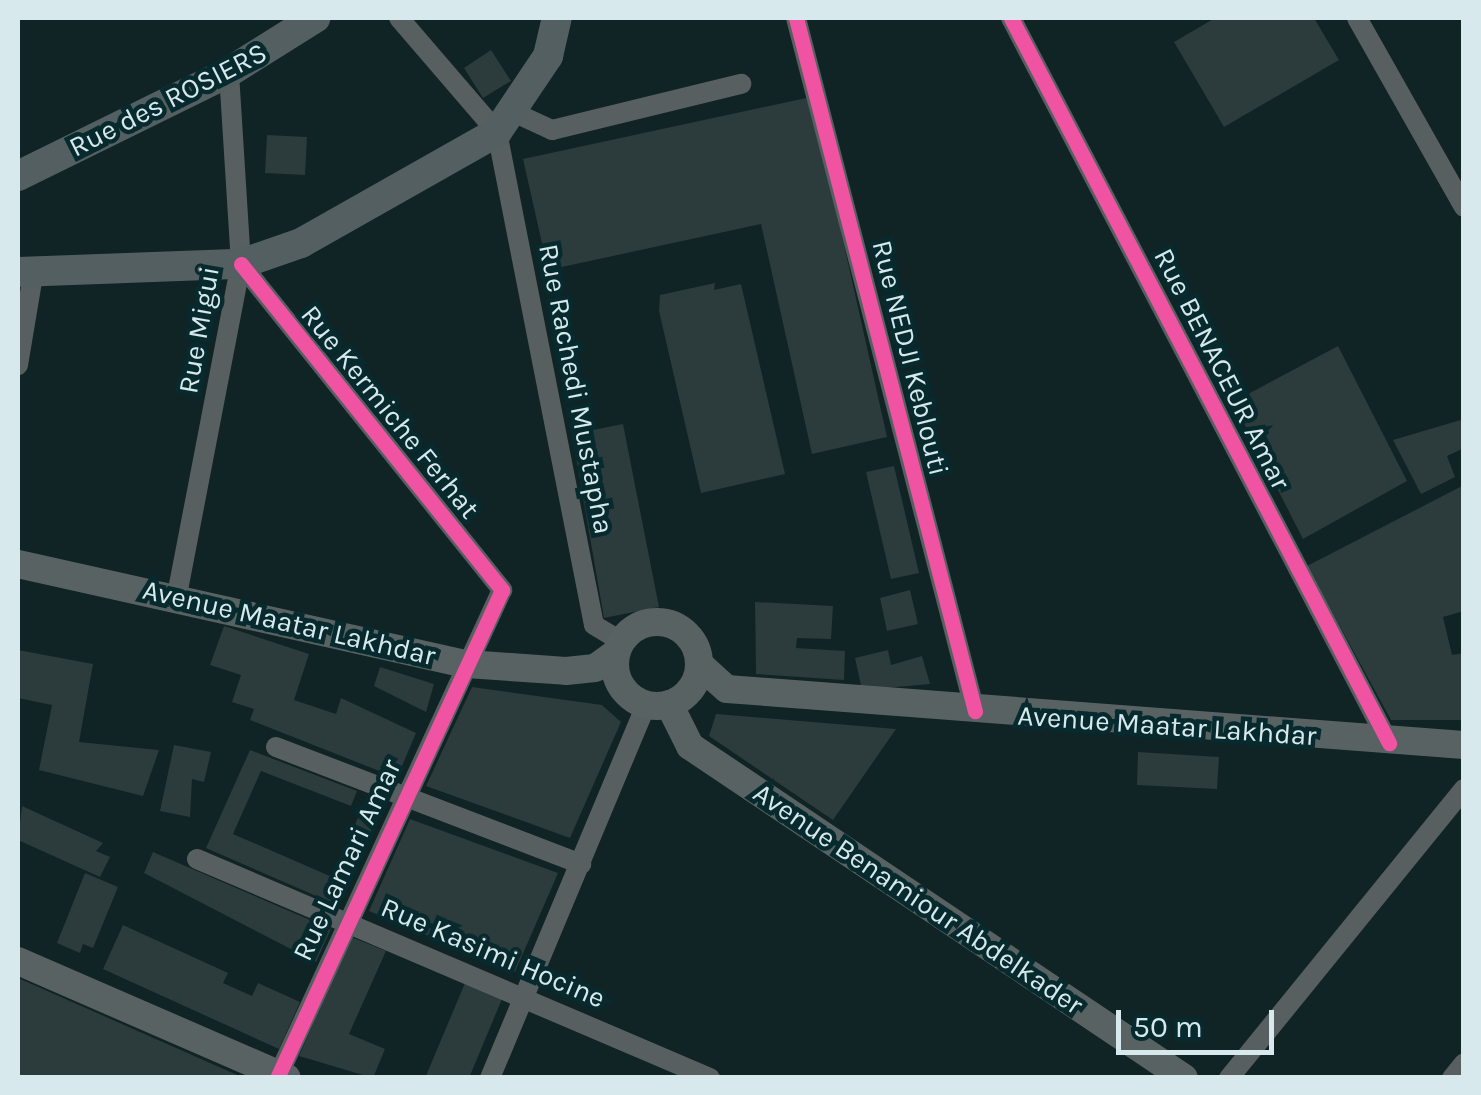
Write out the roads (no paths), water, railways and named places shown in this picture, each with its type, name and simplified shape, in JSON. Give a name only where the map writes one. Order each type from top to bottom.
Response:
[{"type":"main road","name":"Rue des ROSIERS","points":[[18,176],[229,72],[314,18]]},
{"type":"main road","points":[[25,273],[241,264],[384,202],[505,122],[548,56],[557,18]]},
{"type":"main road","name":"Avenue Maatar Lakhdar","points":[[18,564],[177,594],[467,664],[580,670],[619,647]]},
{"type":"main road","points":[[642,624],[670,624],[692,640],[700,665],[692,689],[658,705],[618,680],[619,647],[642,624]]},
{"type":"main road","name":"Avenue Maatar Lakhdar","points":[[700,665],[727,689],[1388,743],[1464,744]]},
{"type":"main road","name":"Avenue Benamiour Abdelkader","points":[[658,705],[690,746],[1184,1078]]},
{"type":"main road","points":[[18,961],[281,1076]]},
{"type":"street","points":[[399,18],[505,122],[552,130],[741,84]]},
{"type":"street","name":"Rue NEDJI Keblouti","points":[[796,18],[975,711]]},
{"type":"street","name":"Rue BENACEUR Amar","points":[[1011,18],[1388,743]]},
{"type":"street","points":[[1357,18],[1464,207]]},
{"type":"street","name":"Rue Migui","points":[[177,594],[241,264],[229,72]]},
{"type":"street","name":"Rue Rachedi Mustapha","points":[[505,122],[594,625],[619,647]]},
{"type":"street","name":"Rue Kermiche Ferhat","points":[[241,264],[502,590]]},
{"type":"street","points":[[18,365],[25,273]]},
{"type":"street","name":"Rue Lamari Amar","points":[[281,1076],[346,920],[502,590]]},
{"type":"street","points":[[490,1078],[581,864],[658,705]]},
{"type":"street","points":[[276,747],[581,864]]},
{"type":"street","points":[[1229,1078],[1464,789]]},
{"type":"street","name":"Rue Kasimi Hocine","points":[[198,859],[710,1078]]},
{"type":"street","points":[[1452,1078],[1464,1063]]}]
